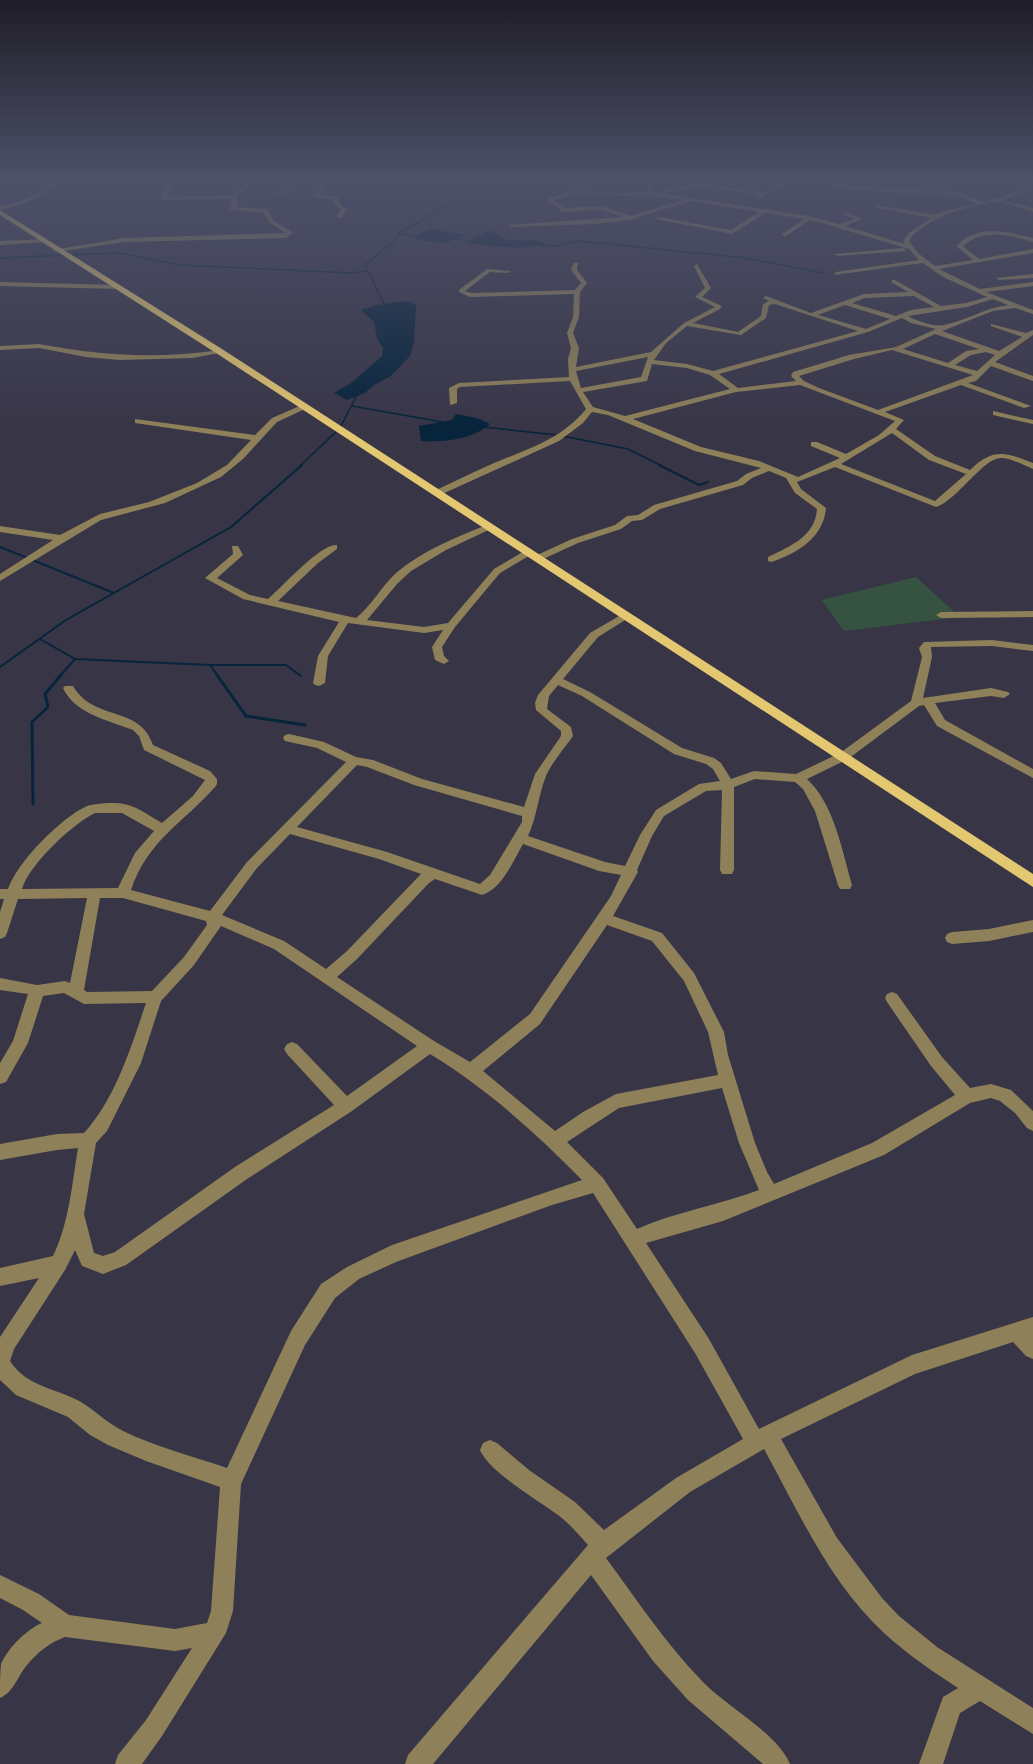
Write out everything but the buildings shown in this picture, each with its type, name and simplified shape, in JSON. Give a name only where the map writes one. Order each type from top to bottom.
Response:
[{"type":"main road","points":[[78,262],[119,286],[221,352],[302,407],[844,756],[1033,881]]},
{"type":"street","points":[[836,274],[916,262]]},
{"type":"street","points":[[927,262],[979,291],[1032,311]]},
{"type":"street","points":[[935,268],[968,262]]},
{"type":"street","points":[[987,262],[993,265]]},
{"type":"street","points":[[576,264],[574,270],[584,283],[577,292],[576,317],[570,333],[575,348],[572,370],[578,391],[590,409],[625,419],[698,449],[769,468],[798,480],[835,464],[890,429],[900,420],[801,383],[736,390],[625,419]]},
{"type":"street","points":[[578,391],[640,381],[646,376],[651,358],[664,342],[686,324],[715,310],[718,306],[698,297],[708,288],[697,266]]},
{"type":"street","points":[[999,268],[1013,275]]},
{"type":"street","points":[[508,271],[489,270],[461,291],[470,295],[577,292]]},
{"type":"street","points":[[999,278],[1013,275],[1033,276]]},
{"type":"street","points":[[893,281],[938,307]]},
{"type":"street","points":[[0,284],[119,286]]},
{"type":"street","points":[[979,291],[1033,284]]},
{"type":"street","points":[[534,294],[577,304]]},
{"type":"street","points":[[811,315],[864,296],[913,294]]},
{"type":"street","points":[[765,297],[811,315],[866,331]]},
{"type":"street","points":[[713,373],[866,331],[898,317],[938,307],[967,305],[993,297]]},
{"type":"street","points":[[686,324],[739,334],[764,317],[766,304],[774,302]]},
{"type":"street","points":[[846,303],[941,330],[1000,354]]},
{"type":"street","points":[[801,383],[795,376],[796,374],[869,352],[897,349],[992,309],[1017,306]]},
{"type":"street","points":[[993,325],[1029,337]]},
{"type":"street","points":[[879,412],[910,399],[962,383],[978,374],[1000,354],[1029,337]]},
{"type":"street","points":[[0,348],[39,346],[86,355],[119,358],[192,356],[221,352]]},
{"type":"street","points":[[897,349],[978,374]]},
{"type":"street","points":[[951,364],[969,353],[988,350]]},
{"type":"street","points":[[572,370],[651,358],[713,373],[736,390]]},
{"type":"street","points":[[990,363],[1033,379]]},
{"type":"street","points":[[453,403],[453,388],[459,385],[573,379]]},
{"type":"street","points":[[962,383],[1027,406]]},
{"type":"street","points":[[1011,418],[1027,406],[1033,398]]},
{"type":"street","points":[[0,578],[61,538],[100,516],[158,502],[217,475],[230,467],[271,421],[287,411],[302,407]]},
{"type":"street","points":[[436,494],[482,471],[545,445],[569,430],[586,416],[590,409]]},
{"type":"street","points":[[996,413],[1033,422]]},
{"type":"street","points":[[138,421],[175,429],[210,430],[256,438]]},
{"type":"street","points":[[890,429],[915,442],[923,452],[934,458],[973,474]]},
{"type":"street","points":[[814,444],[846,457]]},
{"type":"street","points":[[835,464],[936,504],[959,488],[983,463],[994,456],[1004,456],[1033,466]]},
{"type":"street","points":[[444,661],[439,658],[437,647],[451,625],[497,572],[533,555],[618,527],[630,518],[639,518],[657,507],[740,483],[749,476],[769,468]]},
{"type":"street","points":[[771,559],[806,541],[822,523],[822,508],[798,491],[790,478]]},
{"type":"street","points":[[359,621],[369,614],[397,578],[410,567],[469,535],[490,527]]},
{"type":"street","points":[[0,529],[61,538]]},
{"type":"street","points":[[235,548],[238,555],[224,565],[224,569],[210,578],[247,597],[345,620],[424,630],[451,625]]},
{"type":"street","points":[[270,603],[315,561],[334,548]]},
{"type":"street","points":[[941,615],[1033,614]]},
{"type":"street","points":[[289,829],[382,855],[482,890],[495,879],[520,838],[528,822],[528,813],[541,774],[567,736],[567,730],[562,724],[543,710],[544,695],[594,636],[626,615]]},
{"type":"street","points":[[319,683],[322,656],[345,620]]},
{"type":"street","points":[[1033,648],[992,643],[928,644],[924,648],[927,657],[922,701],[941,723],[1033,774]]},
{"type":"street","points":[[558,681],[586,694],[678,751],[710,761],[717,766],[728,785],[727,870]]},
{"type":"street","points":[[69,688],[73,697],[84,706],[137,727],[144,735],[148,747],[206,774],[211,779],[211,784],[192,804],[161,829],[136,858],[123,893]]},
{"type":"street","points":[[471,1071],[534,1019],[603,918],[631,872],[646,835],[660,813],[702,787],[728,785],[754,775],[798,778],[844,756],[922,701],[991,692],[1004,694]]},
{"type":"street","points":[[289,738],[320,745],[354,761],[369,763],[418,782],[528,813]]},
{"type":"street","points":[[231,1484],[225,1478],[137,1448],[100,1430],[73,1409],[30,1392],[8,1378],[0,1362],[6,1345],[42,1286],[59,1264],[69,1242],[88,1140],[101,1126],[133,1063],[155,998],[171,983],[214,926],[213,916],[252,865],[354,761]]},
{"type":"street","points":[[798,778],[807,784],[823,818],[845,885]]},
{"type":"street","points":[[0,933],[6,894],[45,844],[80,815],[93,809],[124,808],[161,829]]},
{"type":"street","points":[[520,838],[604,867],[631,872]]},
{"type":"street","points":[[326,978],[352,955],[424,879],[433,873]]},
{"type":"street","points":[[6,894],[123,893],[213,916],[279,945],[429,1046],[471,1071],[555,1141],[597,1185],[635,1239],[840,1564],[875,1608],[927,1653],[1033,1722]]},
{"type":"street","points":[[76,992],[94,895]]},
{"type":"street","points":[[603,918],[657,937],[689,976],[716,1032],[727,1080],[760,1177],[771,1194]]},
{"type":"street","points":[[952,938],[989,935],[1033,926]]},
{"type":"street","points":[[0,984],[38,991],[65,987],[84,998],[137,996],[155,998]]},
{"type":"street","points":[[0,1077],[20,1043],[38,991]]},
{"type":"street","points":[[892,998],[922,1042],[967,1096]]},
{"type":"street","points":[[75,1214],[88,1260],[103,1265],[120,1259],[241,1173],[346,1106],[429,1046]]},
{"type":"street","points":[[292,1049],[346,1106]]},
{"type":"street","points":[[555,1141],[616,1101],[727,1080]]},
{"type":"street","points":[[635,1239],[653,1231],[723,1212],[878,1149],[967,1096],[991,1091],[1005,1095],[1021,1108],[1033,1123]]},
{"type":"street","points":[[0,1152],[57,1142],[88,1140]]},
{"type":"street","points":[[127,1764],[215,1633],[222,1611],[231,1484],[298,1338],[328,1292],[353,1273],[392,1254],[552,1197],[597,1185]]},
{"type":"street","points":[[0,1276],[59,1264]]},
{"type":"street","points":[[417,1764],[597,1551],[683,1485],[761,1438],[912,1365],[1025,1328],[1033,1349]]},
{"type":"street","points":[[490,1450],[522,1477],[568,1509],[661,1653],[689,1684],[769,1753],[778,1764]]},
{"type":"street","points":[[0,1586],[31,1602],[64,1626]]},
{"type":"street","points":[[0,1686],[18,1658],[41,1635],[64,1626],[175,1640],[215,1633]]},
{"type":"street","points":[[931,1764],[951,1705],[982,1687]]},
{"type":"green space","points":[[916,577],[960,617],[844,631],[822,600]]},
{"type":"water","points":[[408,301],[416,305],[414,343],[410,356],[391,376],[365,393],[347,400],[334,393],[351,383],[382,356],[383,348],[377,339],[374,322],[361,310],[376,305]]},
{"type":"water","points":[[456,414],[477,418],[490,424],[466,437],[421,441],[419,426],[452,420]]},
{"type":"waterway","points":[[166,262],[179,265],[351,273],[367,271]]},
{"type":"waterway","points":[[368,262],[365,265],[385,306]]},
{"type":"waterway","points":[[767,262],[823,273]]},
{"type":"waterway","points":[[300,466],[340,428],[358,393]]},
{"type":"waterway","points":[[352,406],[442,422]]},
{"type":"waterway","points":[[484,427],[557,435],[628,449],[662,466]]},
{"type":"waterway","points":[[114,593],[231,527],[302,465]]},
{"type":"waterway","points":[[659,465],[699,485],[708,482]]},
{"type":"waterway","points":[[0,547],[114,593]]},
{"type":"waterway","points":[[0,667],[66,620],[114,593]]},
{"type":"waterway","points":[[40,639],[75,659]]},
{"type":"waterway","points":[[60,676],[75,659]]},
{"type":"waterway","points":[[75,659],[210,665],[218,676]]},
{"type":"waterway","points":[[211,665],[286,665],[301,676]]},
{"type":"waterway","points":[[33,804],[32,722],[48,707],[45,694],[61,675]]},
{"type":"waterway","points":[[217,675],[246,716],[305,725]]}]
